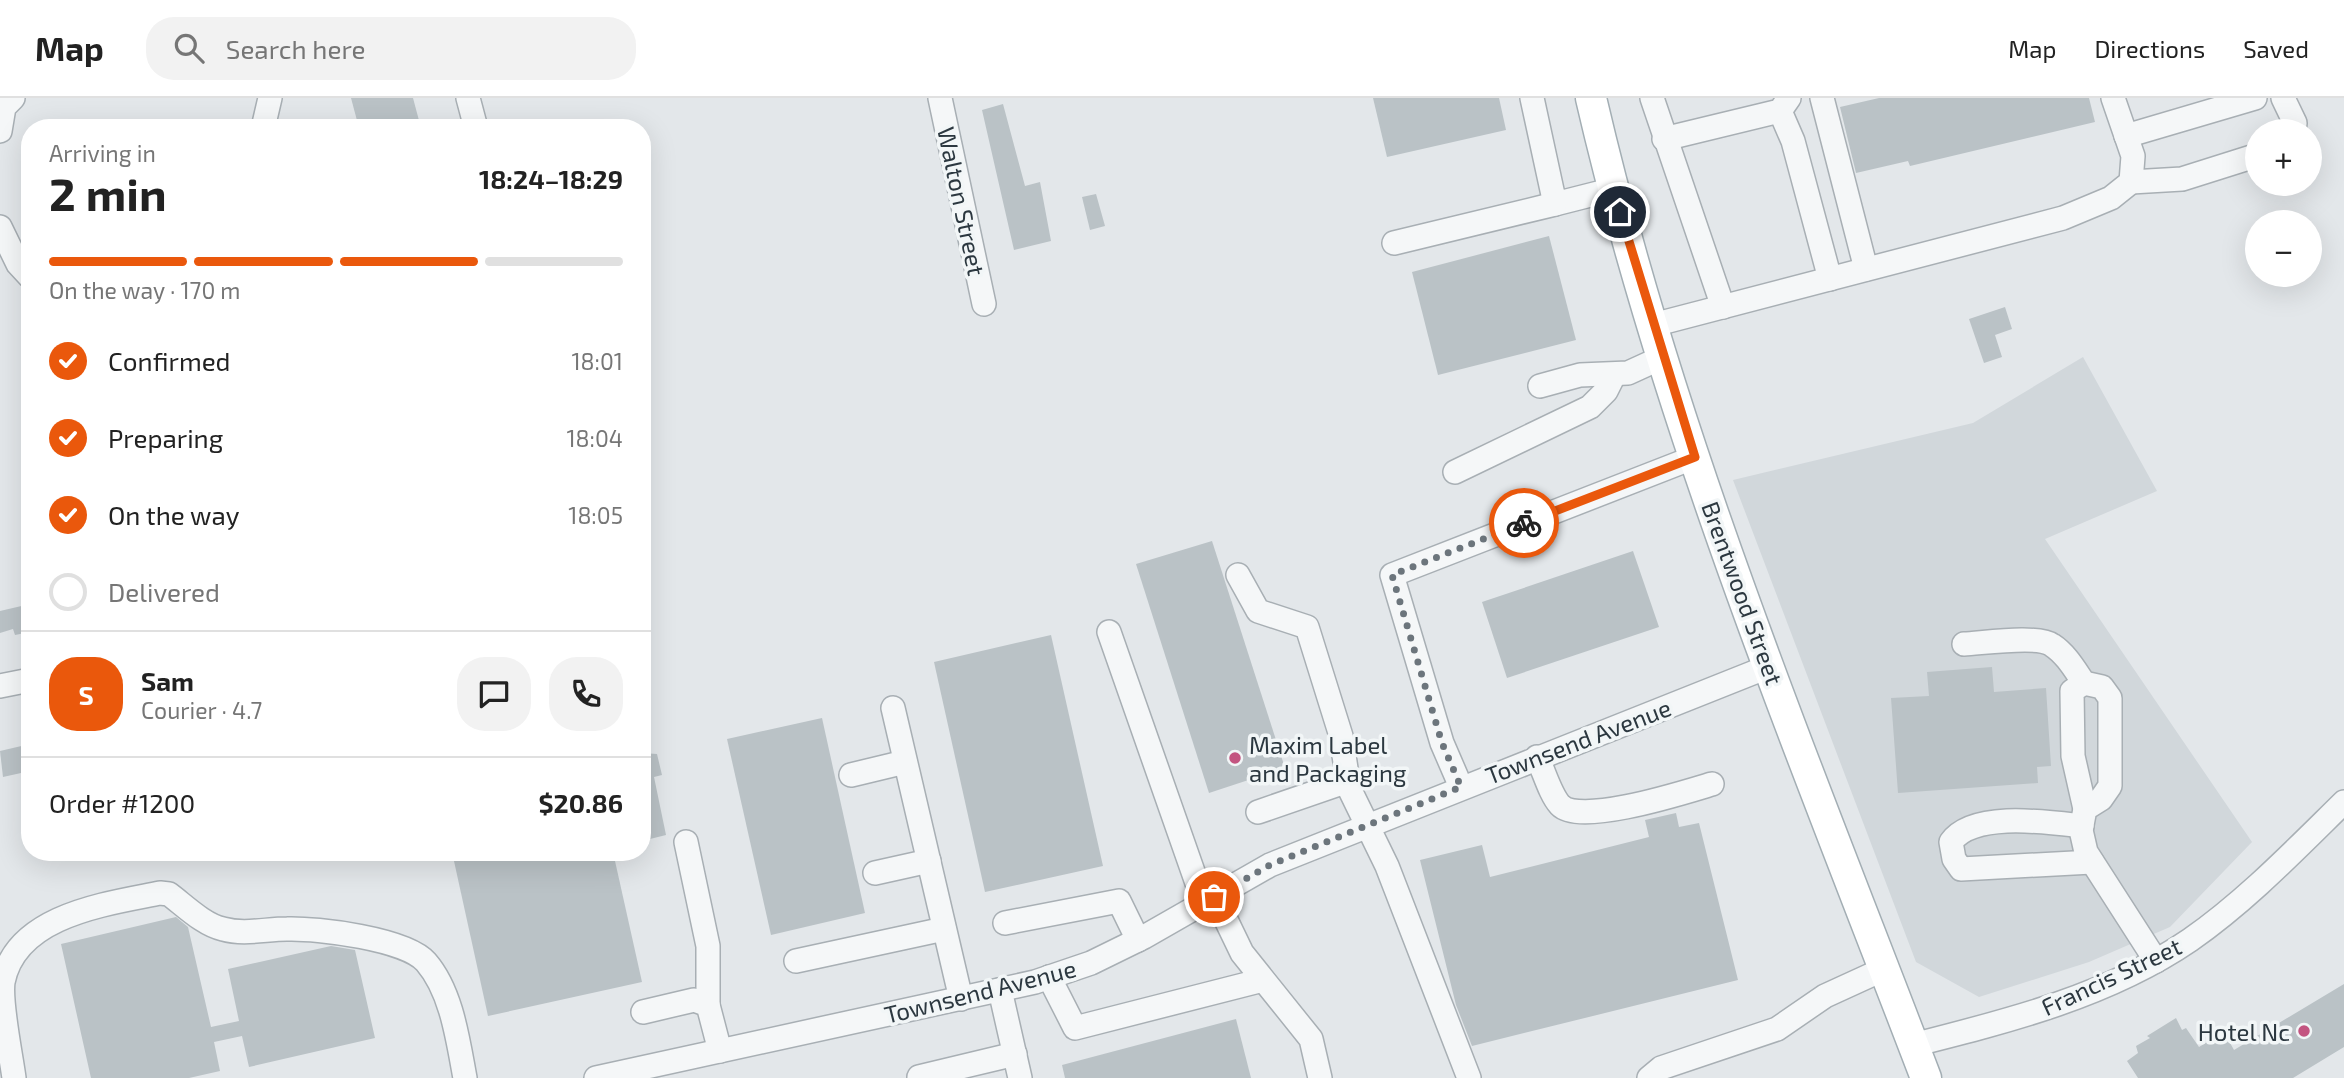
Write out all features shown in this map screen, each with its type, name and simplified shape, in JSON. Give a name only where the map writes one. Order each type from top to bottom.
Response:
[{"type":"main road","name":"Brentwood Street","points":[[1591,98],[1653,325],[1695,457],[1770,666],[1926,1078]]},
{"type":"street","points":[[0,131],[4,107],[13,98]]},
{"type":"street","points":[[265,119],[270,98]]},
{"type":"street","points":[[468,98],[474,119]]},
{"type":"street","name":"Walton Street","points":[[940,98],[984,304]]},
{"type":"street","points":[[1532,98],[1555,204]]},
{"type":"street","points":[[1651,98],[1723,307]]},
{"type":"street","points":[[1822,98],[1866,269]]},
{"type":"street","points":[[2113,98],[2133,156],[2131,182]]},
{"type":"street","points":[[2126,136],[2255,98]]},
{"type":"street","points":[[2283,98],[2294,119]]},
{"type":"street","points":[[1664,139],[1784,105],[1830,279]]},
{"type":"street","points":[[1653,325],[2063,218],[2111,198],[2131,182],[2182,179],[2245,159]]},
{"type":"street","points":[[1394,243],[1614,189]]},
{"type":"street","points":[[0,227],[21,266]]},
{"type":"street","points":[[1540,386],[1580,374],[1629,373],[1663,358]]},
{"type":"street","points":[[1455,472],[1590,407],[1606,391],[1614,375]]},
{"type":"street","points":[[1461,787],[1442,743],[1392,575],[1695,457]]},
{"type":"street","points":[[1238,575],[1258,611],[1307,627],[1341,736],[1348,780],[1469,1078]]},
{"type":"street","points":[[1110,632],[1209,900],[1242,953],[1311,1038],[1320,1078]]},
{"type":"street","points":[[1964,644],[2034,641],[2051,643],[2067,659],[2084,683],[2102,687],[2110,698],[2110,786],[2083,817],[1977,825],[1959,831],[1951,842],[1954,859],[1961,869],[2092,862]]},
{"type":"street","name":"Townsend Avenue","points":[[596,1078],[1000,990],[1091,963],[1139,940],[1270,865],[1367,824],[1770,666]]},
{"type":"street","points":[[0,686],[21,682]]},
{"type":"street","points":[[2084,683],[2072,691],[2071,736],[2086,852],[2156,961]]},
{"type":"street","points":[[893,708],[961,999]]},
{"type":"street","points":[[1537,757],[1559,805],[1572,811],[1621,810],[1712,784]]},
{"type":"street","points":[[851,775],[905,762]]},
{"type":"street","points":[[1258,813],[1348,780]]},
{"type":"street","name":"Francis Street","points":[[1913,1045],[1993,1025],[2070,1000],[2156,961],[2219,919],[2344,802]]},
{"type":"street","points":[[686,842],[708,946],[708,1005],[720,1051]]},
{"type":"street","points":[[875,873],[929,861]]},
{"type":"street","points":[[14,1078],[2,985],[16,955],[57,918],[160,893],[169,894],[222,929],[259,932],[316,929],[355,935],[400,947],[424,959],[435,974],[447,1001],[465,1078]]},
{"type":"street","points":[[1005,923],[1119,901],[1139,940]]},
{"type":"street","points":[[796,961],[944,929]]},
{"type":"street","points":[[1649,1078],[1661,1068],[1777,1029],[1825,996],[1884,969]]},
{"type":"street","points":[[1048,977],[1075,1028],[1263,980]]},
{"type":"street","points":[[1000,990],[1020,1078]]},
{"type":"street","points":[[643,1012],[694,1000],[708,1005]]},
{"type":"street","points":[[919,1077],[1015,1054]]},
{"type":"shaded area","points":[[2083,357],[2157,491],[2045,539],[2252,842],[2170,927],[2089,962],[1979,997],[1916,962],[1733,480],[1973,423]]},
{"type":"building","points":[[351,98],[413,98],[419,119],[357,119]]},
{"type":"building","points":[[1373,98],[1499,98],[1506,130],[1387,157]]},
{"type":"building","points":[[1879,98],[2089,98],[2095,122],[1910,166],[1908,161],[1856,173],[1840,107]]},
{"type":"building","points":[[1003,104],[1025,186],[1040,182],[1051,241],[1014,250],[982,110]]},
{"type":"building","points":[[1096,194],[1105,226],[1090,230],[1082,197]]},
{"type":"building","points":[[1549,236],[1576,340],[1438,375],[1412,272]]},
{"type":"building","points":[[2005,307],[2012,329],[1995,335],[2002,357],[1984,363],[1969,319]]},
{"type":"building","points":[[1212,541],[1285,768],[1209,793],[1136,564]]},
{"type":"building","points":[[1633,551],[1659,627],[1507,678],[1482,602]]},
{"type":"building","points":[[21,606],[21,634],[15,635],[13,629],[0,633],[0,611]]},
{"type":"building","points":[[1051,635],[1103,866],[985,892],[934,662]]},
{"type":"building","points":[[1992,667],[1994,692],[2046,688],[2051,766],[2037,767],[2038,783],[1898,793],[1891,698],[1929,696],[1927,672]]},
{"type":"building","points":[[822,718],[865,913],[771,935],[727,739]]},
{"type":"building","points":[[21,746],[21,773],[3,777],[0,751]]},
{"type":"building","points":[[651,754],[657,754],[662,775],[654,777],[666,835],[651,839]]},
{"type":"building","points":[[1676,813],[1679,827],[1699,823],[1738,980],[1472,1046],[1456,1005],[1420,860],[1482,845],[1490,877],[1649,837],[1645,820]]},
{"type":"building","points":[[454,861],[615,861],[642,982],[488,1016]]},
{"type":"building","points":[[176,917],[188,927],[211,1027],[239,1021],[228,969],[331,946],[355,950],[375,1038],[249,1067],[242,1036],[214,1042],[220,1071],[189,1078],[91,1078],[61,944]]},
{"type":"building","name":"Hotel Nc","points":[[2344,984],[2344,1047],[2293,1078],[2138,1078],[2127,1061],[2138,1053],[2136,1046],[2150,1038],[2147,1036],[2176,1018],[2182,1030],[2186,1028],[2199,1047],[2224,1032],[2234,1050]]},
{"type":"building","points":[[1236,1019],[1251,1078],[1065,1078],[1062,1065]]},
{"type":"way so far","points":[[1214,897],[1270,865],[1461,787],[1442,743],[1392,575],[1524,523]]},
{"type":"place","name":"Maxim Label and Packaging","points":[[1235,758]]},
{"type":"place","name":"Hotel Nc","points":[[2304,1031]]},
{"type":"route","points":[[1524,523],[1695,457],[1620,212]]}]
